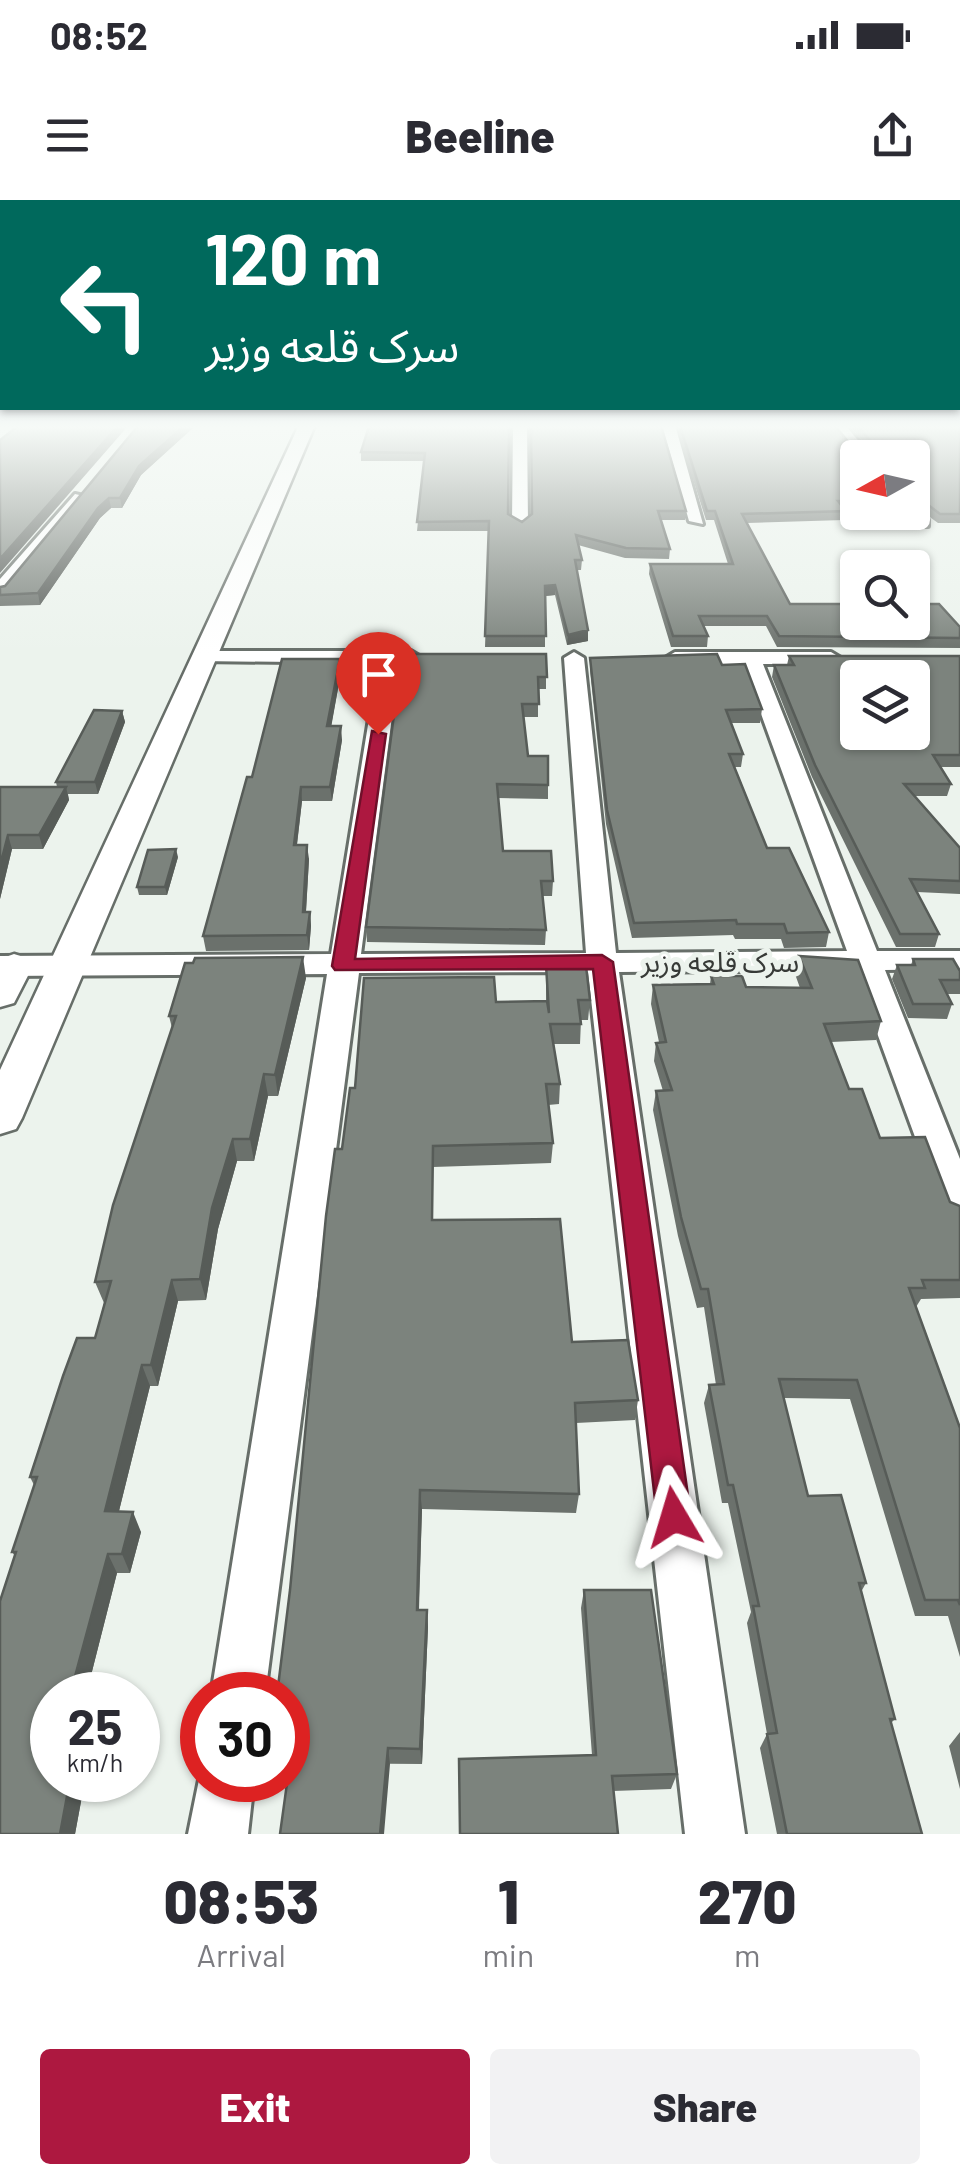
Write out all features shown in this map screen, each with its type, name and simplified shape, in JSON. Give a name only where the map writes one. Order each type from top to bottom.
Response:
[{"type":"street","points":[[0,590],[77,501]]},
{"type":"street","points":[[0,1118],[274,501]]},
{"type":"street","points":[[520,501],[520,523]]},
{"type":"street","points":[[691,501],[697,522]]},
{"type":"street","points":[[205,656],[408,657],[343,966],[241,1672]]},
{"type":"street","points":[[574,658],[602,962],[715,1834]]},
{"type":"street","points":[[652,658],[846,658]]},
{"type":"street","points":[[751,658],[960,1208]]},
{"type":"street","name":"سرک قلعه وزیر","points":[[5,976],[68,966],[960,960]]},
{"type":"street","points":[[218,1834],[223,1802]]},
{"type":"building","points":[[0,501],[51,501],[0,559]]},
{"type":"building","points":[[75,501],[105,501],[38,593],[0,595],[0,587],[5,586]]},
{"type":"building","points":[[419,501],[508,501],[508,514],[522,522],[532,514],[532,501],[683,501],[686,511],[658,511],[670,549],[626,548],[576,535],[582,560],[575,560],[588,630],[568,635],[555,585],[545,586],[546,636],[485,636],[489,521],[417,522]]},
{"type":"building","points":[[704,501],[838,501],[840,511],[742,514],[790,604],[840,604],[840,637],[779,636],[767,616],[699,616],[708,636],[673,636],[650,564],[733,564],[715,511],[707,511]]},
{"type":"building","points":[[930,501],[960,501],[960,514],[940,514],[930,506]]},
{"type":"building","points":[[930,604],[939,604],[960,627],[960,638],[930,638]]},
{"type":"building","points":[[402,654],[546,654],[547,677],[538,677],[539,704],[522,704],[528,756],[548,756],[548,785],[497,784],[503,851],[551,851],[553,881],[541,881],[546,930],[366,927]]},
{"type":"building","points":[[717,654],[722,665],[745,664],[762,709],[726,710],[743,754],[729,754],[767,848],[789,848],[829,932],[787,933],[784,924],[737,924],[736,920],[634,923],[607,810],[590,658]]},
{"type":"building","points":[[789,656],[960,656],[960,755],[933,755],[951,784],[904,784],[960,848],[960,881],[910,879],[939,934],[900,934],[815,765],[774,665],[794,665]]},
{"type":"building","points":[[282,659],[340,659],[327,726],[341,726],[330,787],[301,787],[294,845],[307,845],[303,912],[310,912],[307,935],[203,936],[247,777],[252,777]]},
{"type":"building","points":[[94,710],[122,711],[95,782],[56,782]]},
{"type":"building","points":[[0,787],[66,787],[39,835],[8,835],[0,866]]},
{"type":"building","points":[[176,849],[165,887],[137,887],[148,850]]},
{"type":"building","points":[[799,956],[858,960],[881,1021],[824,1024],[849,1089],[862,1089],[880,1138],[925,1137],[950,1202],[960,1206],[960,1280],[922,1280],[925,1288],[909,1288],[960,1428],[960,1605],[958,1600],[925,1600],[857,1380],[779,1379],[808,1496],[841,1495],[866,1583],[859,1583],[895,1719],[890,1719],[922,1834],[787,1834],[767,1734],[777,1733],[753,1606],[759,1606],[733,1485],[728,1485],[709,1385],[724,1384],[708,1289],[701,1289],[681,1217],[656,1091],[672,1090],[656,1043],[666,1042],[653,985],[714,984],[711,976],[742,976],[746,987],[812,988]]},
{"type":"building","points":[[303,957],[275,1075],[264,1074],[250,1139],[233,1139],[212,1208],[200,1279],[172,1280],[151,1365],[142,1365],[105,1511],[133,1512],[122,1554],[108,1554],[76,1672],[30,1672],[30,1802],[66,1802],[60,1834],[0,1834],[0,1601],[37,1477],[30,1477],[63,1376],[77,1338],[95,1338],[111,1281],[95,1282],[113,1205],[176,1016],[169,1016],[185,963],[193,963],[195,958]]},
{"type":"building","points":[[913,959],[953,959],[960,980],[940,980],[952,1004],[913,1004],[897,965],[915,965]]},
{"type":"building","points":[[546,965],[586,966],[590,1000],[578,1000],[581,1024],[550,1024],[560,1084],[546,1084],[553,1143],[433,1146],[432,1220],[560,1219],[572,1342],[628,1340],[638,1400],[575,1403],[579,1494],[420,1490],[417,1610],[427,1610],[420,1749],[388,1748],[380,1834],[280,1834],[284,1802],[310,1802],[310,1672],[280,1672],[326,1216],[335,1149],[342,1149],[350,1088],[355,1088],[364,978],[494,977],[496,1002],[547,1001],[549,1013]]},
{"type":"building","points":[[584,1590],[651,1590],[677,1774],[612,1776],[618,1834],[460,1834],[459,1759],[596,1755]]},
{"type":"route","points":[[378,734],[343,966],[602,962],[674,1517]]}]
